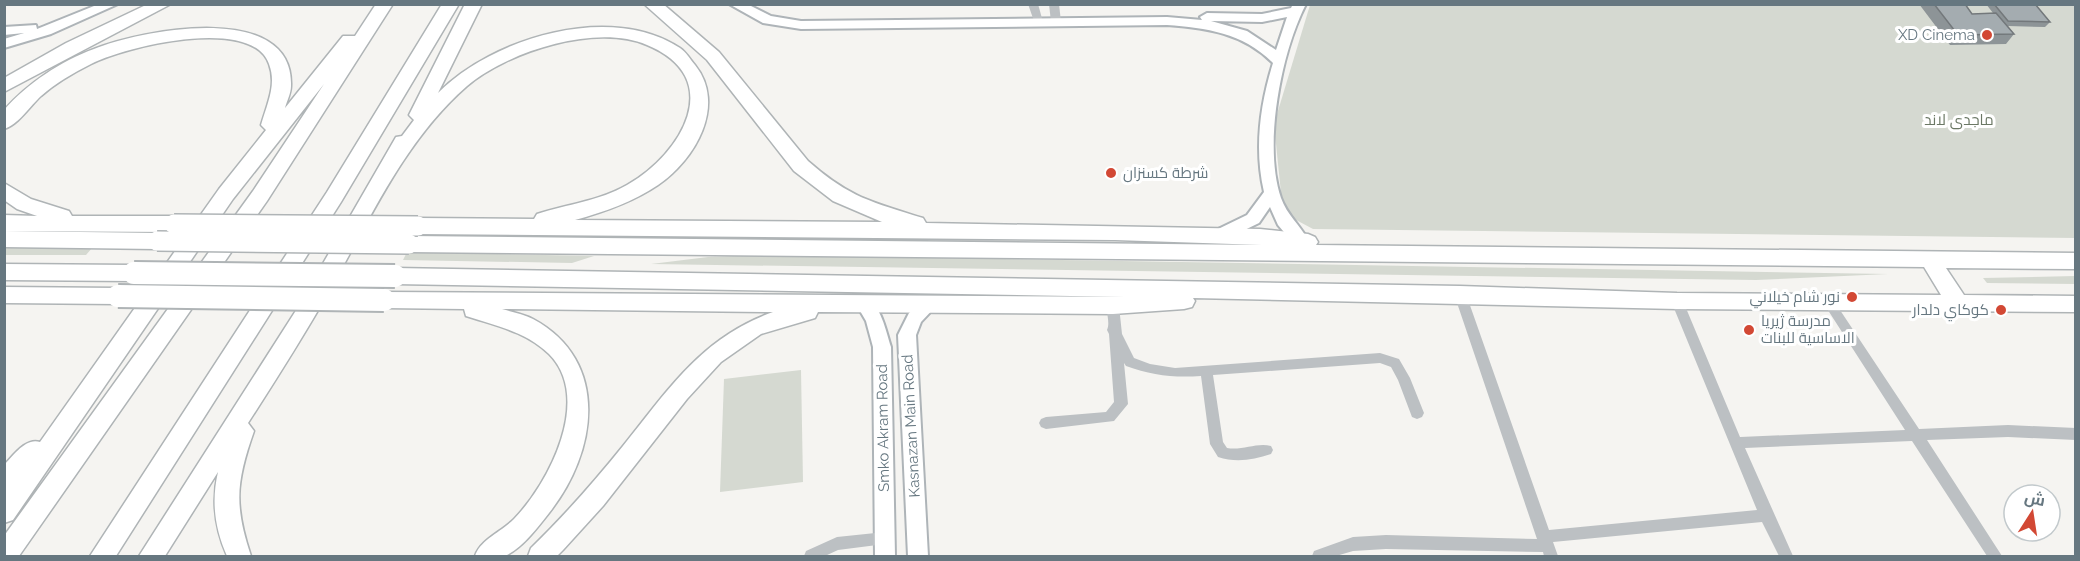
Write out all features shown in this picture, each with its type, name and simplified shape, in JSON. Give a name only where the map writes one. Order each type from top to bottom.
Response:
[{"type":"highway","points":[[4,86],[81,42],[163,4]]},
{"type":"highway","points":[[4,512],[248,166],[378,4]]},
{"type":"highway","points":[[5,556],[260,196],[385,4]]},
{"type":"highway","points":[[102,556],[334,197],[451,4]]},
{"type":"highway","points":[[151,556],[303,318],[398,153],[474,4]]},
{"type":"highway","points":[[652,4],[713,56],[801,166],[821,184],[846,200],[886,216],[967,232]]},
{"type":"highway","points":[[4,123],[23,102],[49,80],[101,52],[168,33],[222,31],[244,36],[262,45],[274,56],[280,71],[282,92],[278,109],[248,166]]},
{"type":"highway","points":[[4,239],[157,241],[413,235],[452,226],[565,215],[604,203],[640,186],[669,165],[694,129],[700,105],[700,93],[688,67],[664,47],[625,35],[576,34],[535,43],[498,57],[460,82],[398,153]]},
{"type":"highway","points":[[4,190],[39,211],[128,224]]},
{"type":"highway","points":[[4,223],[174,224],[413,235],[1383,254],[2076,261]]},
{"type":"highway","points":[[452,226],[1220,235],[1300,240],[1383,254]]},
{"type":"highway","points":[[1930,260],[1957,302]]},
{"type":"highway","points":[[4,272],[395,276],[1460,294],[1677,301],[2076,304]]},
{"type":"highway","points":[[4,295],[1113,306],[1174,302],[1242,291]]},
{"type":"highway","points":[[4,301],[65,296]]},
{"type":"highway","points":[[384,300],[475,310],[513,319],[549,341],[562,356],[572,374],[578,394],[580,415],[570,460],[542,507],[521,529],[487,556]]},
{"type":"highway","points":[[540,556],[596,497],[691,376],[716,351],[745,332],[776,318],[860,304]]},
{"type":"highway","points":[[239,556],[230,540],[225,519],[224,496],[233,454],[260,386]]},
{"type":"highway","points":[[4,482],[90,390]]},
{"type":"street","points":[[4,44],[112,4]]},
{"type":"street","points":[[735,4],[768,20],[801,25],[1167,21],[1222,27],[1254,40],[1280,62]]},
{"type":"street","points":[[1033,4],[1038,22]]},
{"type":"street","points":[[1054,4],[1056,21]]},
{"type":"street","points":[[1167,21],[1212,16],[1262,18],[1298,8]]},
{"type":"street","points":[[1298,8],[1271,88],[1266,118],[1271,194],[1281,218],[1300,240]]},
{"type":"street","points":[[4,31],[42,26],[90,14]]},
{"type":"street","points":[[1262,18],[1288,34]]},
{"type":"street","points":[[1254,40],[1254,26],[1262,18]]},
{"type":"street","points":[[1254,40],[1288,34]]},
{"type":"street","points":[[1220,235],[1253,219],[1271,194]]},
{"type":"street","points":[[1460,294],[1547,546]]},
{"type":"street","points":[[1677,301],[1766,515],[1786,556]]},
{"type":"street","points":[[1828,301],[1995,556]]},
{"type":"street","name":"Smko Akram Road","points":[[860,304],[878,328],[882,347],[885,547]]},
{"type":"street","name":"Kasnazan Main Road","points":[[918,556],[907,335],[915,318],[930,304]]},
{"type":"street","points":[[1046,423],[1108,417],[1117,410],[1122,399],[1113,330],[1113,306]]},
{"type":"street","points":[[1113,330],[1130,362],[1149,369],[1175,373],[1380,358],[1395,363],[1404,378],[1417,413]]},
{"type":"street","points":[[1206,370],[1217,444],[1223,453],[1237,456],[1266,450]]},
{"type":"street","points":[[1738,443],[2008,431],[2076,434]]},
{"type":"street","points":[[1319,556],[1353,544],[1386,542],[1547,546],[1766,515]]},
{"type":"street","points":[[811,556],[837,544],[885,547]]},
{"type":"green space","name":"ماجدی لاند","points":[[1310,5],[2075,5],[2075,238],[1313,229],[1283,213],[1274,124]]},
{"type":"green space","points":[[5,247],[92,248],[86,255],[5,255]]},
{"type":"green space","points":[[407,252],[594,256],[572,263],[403,260]]},
{"type":"green space","points":[[764,255],[1888,274],[1756,280],[651,264],[708,257]]},
{"type":"green space","points":[[2075,276],[2075,284],[1987,283],[1983,278]]},
{"type":"green space","points":[[801,370],[803,482],[720,492],[724,379]]},
{"type":"building","points":[[1934,4],[1965,4],[1972,14],[1996,13],[2014,34],[1958,35]]},
{"type":"building","points":[[1994,4],[2035,4],[2050,22],[2008,21]]},
{"type":"place","name":"XD Cinema","points":[[1987,35]]},
{"type":"place","name":"شرطة كسنزان","points":[[1111,173]]},
{"type":"place","name":"نور شام خيلاني","points":[[1852,297]]},
{"type":"place","name":"كوكاي دلدار","points":[[2001,310]]},
{"type":"place","name":"مدرسة ژيريا الاساسية للبنات","points":[[1749,330]]}]
